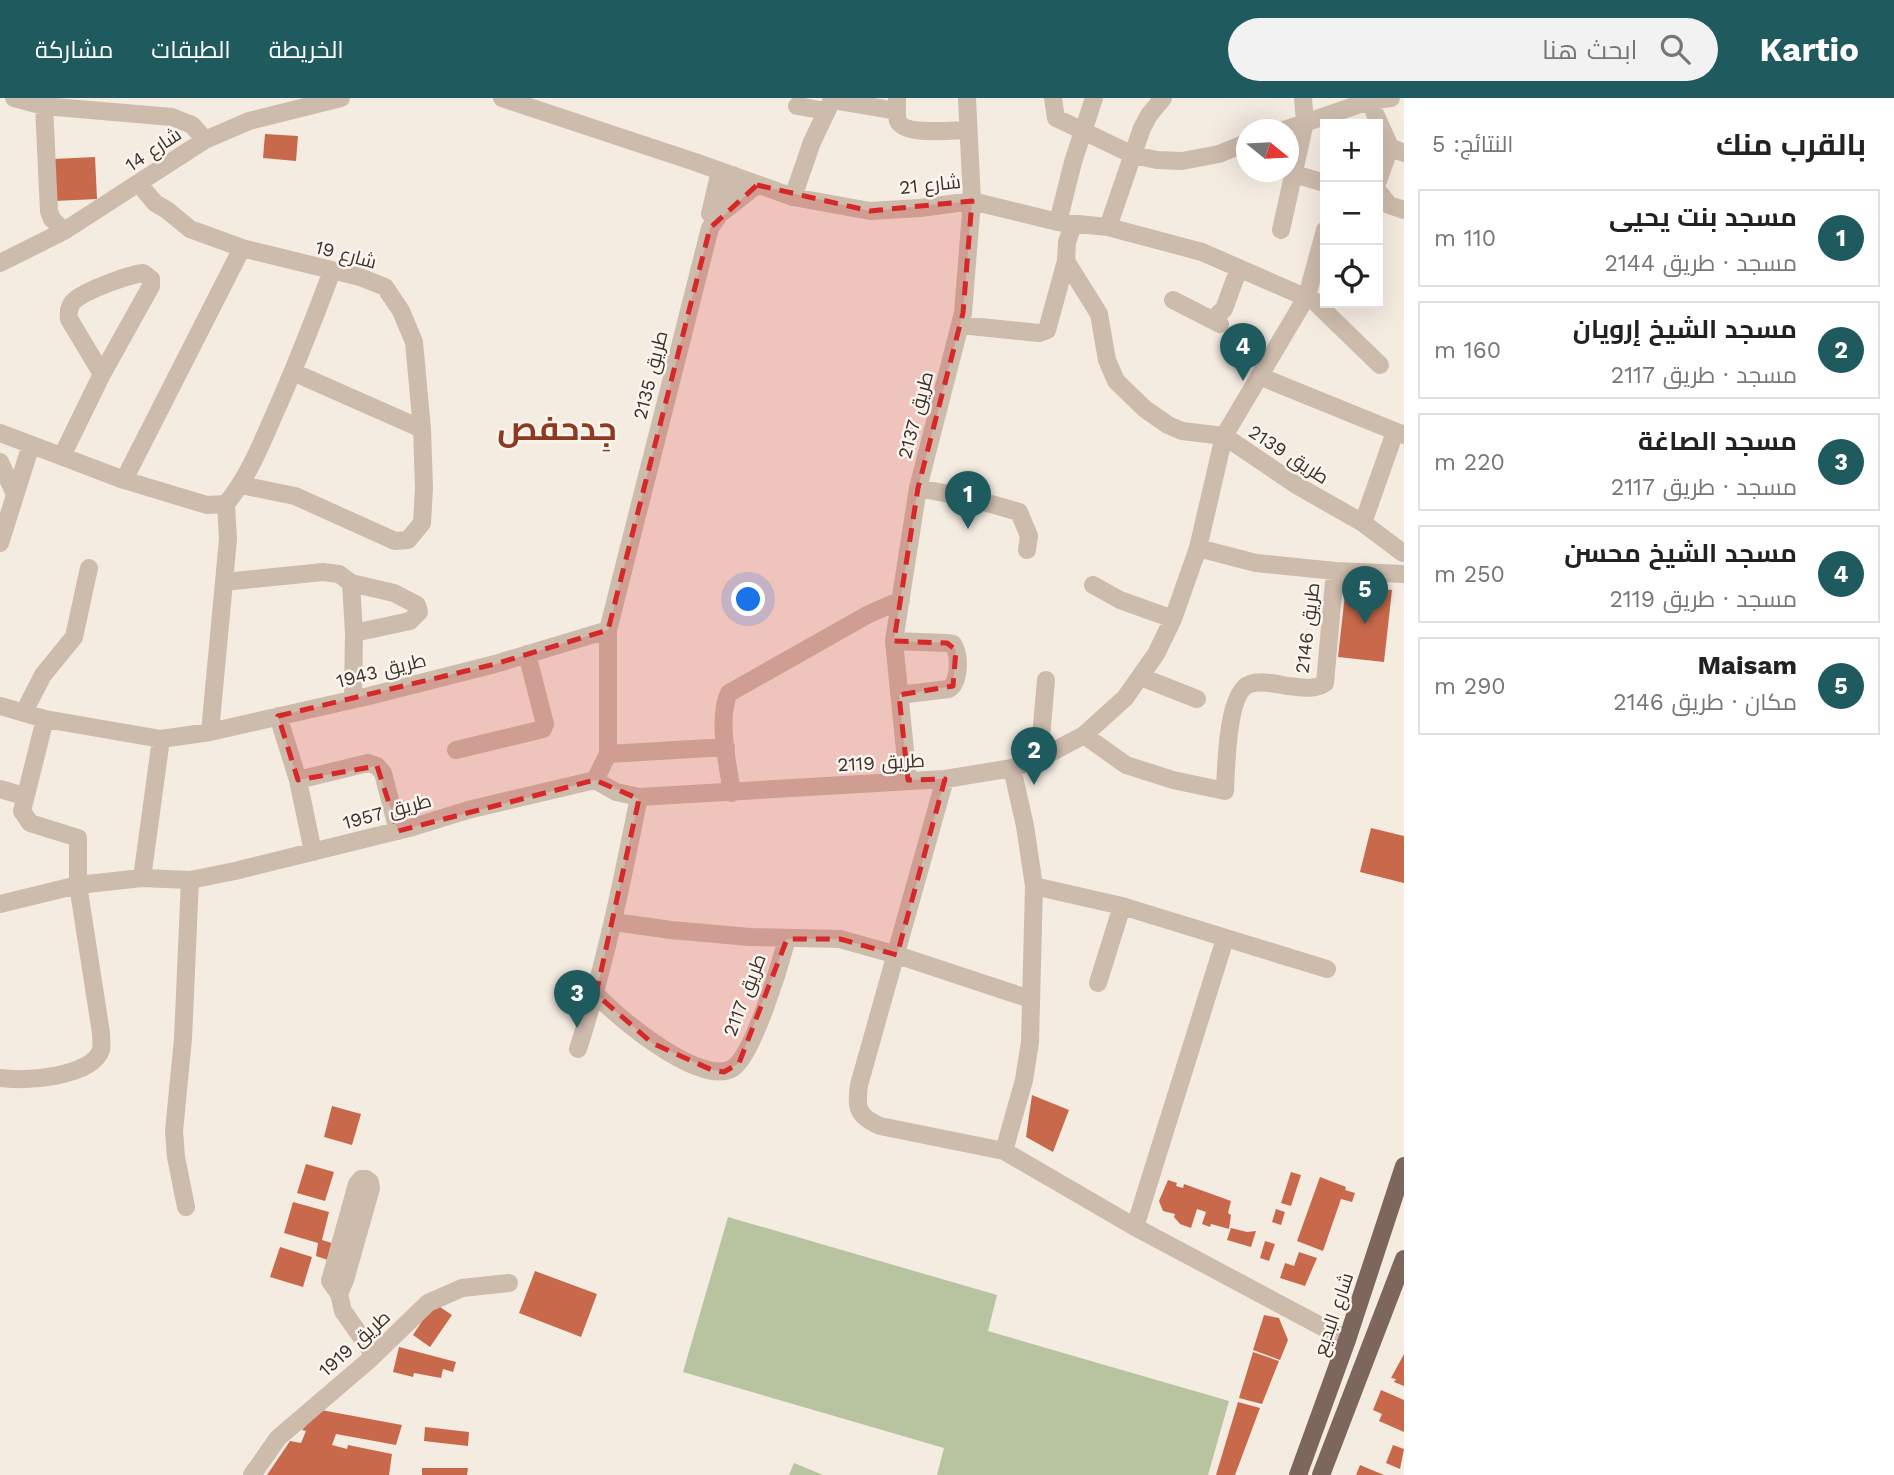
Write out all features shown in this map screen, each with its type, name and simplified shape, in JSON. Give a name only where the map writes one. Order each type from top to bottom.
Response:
[{"type":"main road","name":"شارع البديع","points":[[1298,1475],[1347,1340],[1404,1166]]},
{"type":"main road","points":[[1321,1475],[1404,1259]]},
{"type":"street","points":[[14,98],[44,106],[172,117],[192,125],[205,140]]},
{"type":"street","name":"شارع 14","points":[[0,263],[64,231],[205,140],[248,121],[341,98]]},
{"type":"street","name":"شارع 21","points":[[502,98],[793,197],[870,211],[972,201],[1065,223],[1108,227],[1202,252],[1314,300],[1380,365]]},
{"type":"street","name":"طريق 2137","points":[[908,780],[894,641],[918,488],[960,326],[972,201],[967,98]]},
{"type":"street","points":[[1053,98],[1056,118],[1133,155],[1182,161],[1219,154],[1236,147]]},
{"type":"street","points":[[960,326],[1039,333],[1047,330],[1066,261],[1065,223],[1083,130],[1094,98]]},
{"type":"street","points":[[1108,227],[1149,115],[1163,98]]},
{"type":"street","points":[[1299,152],[1306,121],[1303,98]]},
{"type":"street","points":[[1299,124],[1369,100],[1391,98]]},
{"type":"street","points":[[1369,100],[1397,150],[1383,173]]},
{"type":"street","points":[[797,106],[830,103],[897,105],[898,120],[903,127],[913,131],[968,130]]},
{"type":"street","points":[[793,197],[811,142],[830,103]]},
{"type":"street","points":[[44,106],[49,211],[52,219],[64,231]]},
{"type":"street","points":[[695,162],[713,216],[757,185]]},
{"type":"street","name":"طريق 2135","points":[[608,630],[713,216],[727,173]]},
{"type":"street","points":[[1299,175],[1322,182]]},
{"type":"street","name":"شارع 19","points":[[145,180],[165,201],[167,209],[190,229],[242,248],[360,277],[385,287],[401,311],[414,342],[424,488],[422,523],[408,540],[395,541],[295,496],[241,485]]},
{"type":"street","points":[[1281,230],[1292,182]]},
{"type":"street","points":[[1383,200],[1404,210]]},
{"type":"street","name":"طريق 2119","points":[[594,780],[615,793],[639,797],[945,779],[1012,768],[1039,759],[1084,735],[1125,698],[1157,654],[1173,619],[1198,548],[1224,436],[1307,296],[1321,245]]},
{"type":"street","points":[[124,480],[242,248]]},
{"type":"street","name":"طريق 2139","points":[[1066,261],[1099,314],[1107,360],[1116,381],[1145,409],[1182,431],[1224,436],[1298,486],[1363,523],[1404,552]]},
{"type":"street","points":[[1173,300],[1217,323],[1239,268]]},
{"type":"street","points":[[210,732],[224,582],[228,521],[226,505],[255,460],[332,271]]},
{"type":"street","points":[[62,456],[102,374],[151,286],[151,279],[143,273],[129,275],[74,300],[68,310],[69,319],[102,374]]},
{"type":"street","points":[[293,372],[422,429]]},
{"type":"street","points":[[1259,376],[1400,434],[1363,523]]},
{"type":"street","points":[[0,433],[124,480],[206,505],[226,505]]},
{"type":"street","points":[[0,544],[31,445]]},
{"type":"street","points":[[1,468],[15,492]]},
{"type":"street","points":[[918,488],[970,498],[1019,512],[1029,536],[1027,550]]},
{"type":"street","points":[[1198,548],[1256,563],[1335,571],[1404,574]]},
{"type":"street","points":[[24,712],[43,676],[74,637],[89,568]]},
{"type":"street","name":"طريق 2146","points":[[1084,735],[1126,765],[1173,780],[1225,791],[1235,700],[1241,690],[1247,684],[1257,683],[1312,688],[1325,683],[1335,571]]},
{"type":"street","points":[[224,582],[323,572],[339,574],[351,583],[394,593],[414,602],[419,612],[410,621],[355,633]]},
{"type":"street","points":[[351,583],[355,633],[354,699]]},
{"type":"street","points":[[1093,584],[1120,600],[1173,619]]},
{"type":"street","points":[[732,793],[726,747],[726,700],[734,688],[869,614],[901,600]]},
{"type":"street","points":[[594,780],[608,754],[608,630]]},
{"type":"street","name":"طريق 1943","points":[[0,706],[45,719],[161,739],[210,732],[354,699],[495,664],[608,630]]},
{"type":"street","points":[[894,641],[947,643],[953,644],[957,650],[956,681],[953,686],[949,689],[899,695]]},
{"type":"street","points":[[456,750],[543,729],[545,724],[527,654]]},
{"type":"street","points":[[1140,677],[1197,699]]},
{"type":"street","points":[[1039,759],[1046,680]]},
{"type":"street","points":[[278,716],[298,780],[313,852]]},
{"type":"street","points":[[0,1078],[15,1080],[77,1071],[88,1066],[101,1049],[102,1033],[78,885],[78,838],[30,823],[22,811],[45,719]]},
{"type":"street","points":[[142,878],[161,739]]},
{"type":"street","points":[[608,754],[726,747]]},
{"type":"street","points":[[298,780],[368,763],[377,766],[383,773],[398,831]]},
{"type":"street","points":[[1004,1151],[1024,1080],[1030,1042],[1034,886],[1025,826],[1012,768]]},
{"type":"street","points":[[945,779],[859,1085],[857,1100],[860,1114],[880,1126],[1004,1151],[1135,1227],[1347,1340]]},
{"type":"street","name":"طريق 1957","points":[[0,904],[78,885],[142,878],[190,880],[398,831],[468,810],[594,780]]},
{"type":"street","points":[[0,789],[24,796]]},
{"type":"street","points":[[578,1049],[596,995],[614,922],[639,797]]},
{"type":"street","points":[[186,1207],[174,1131],[183,1039],[190,880]]},
{"type":"street","points":[[1034,886],[1122,906],[1327,969]]},
{"type":"street","points":[[1098,983],[1122,906]]},
{"type":"street","name":"طريق 2117","points":[[614,922],[671,930],[787,939],[840,939],[1030,999]]},
{"type":"street","name":"طريق 2117","points":[[596,995],[624,1023],[675,1057],[724,1072],[739,1063],[747,1049],[776,976],[787,939]]},
{"type":"street","points":[[1135,1227],[1225,939]]},
{"type":"street","points":[[339,1294],[371,1188],[366,1179],[361,1179],[357,1184],[330,1281],[339,1294],[343,1311],[374,1355]]},
{"type":"street","name":"طريق 1919","points":[[252,1475],[278,1438],[374,1355],[433,1299],[463,1288],[509,1283]]},
{"type":"highlighted area","points":[[757,185],[870,211],[972,201],[963,313],[918,488],[894,641],[947,643],[956,650],[953,686],[899,695],[908,780],[945,779],[897,955],[840,939],[787,939],[739,1063],[724,1072],[712,1070],[652,1043],[596,994],[639,799],[595,780],[398,831],[377,766],[298,780],[278,716],[495,664],[608,630],[710,228]]},
{"type":"green space","points":[[728,1217],[997,1295],[988,1331],[1229,1401],[1208,1475],[937,1475],[944,1448],[683,1372]]},
{"type":"green space","points":[[794,1463],[823,1475],[789,1475]]},
{"type":"building","points":[[265,134],[298,136],[296,161],[263,158]]},
{"type":"building","points":[[95,157],[97,199],[55,201],[53,159]]},
{"type":"building","points":[[1346,585],[1392,590],[1384,662],[1338,657]]},
{"type":"building","points":[[1371,828],[1404,836],[1404,883],[1360,872]]},
{"type":"building","points":[[1032,1095],[1069,1110],[1053,1152],[1026,1137]]},
{"type":"building","points":[[332,1106],[361,1114],[352,1145],[324,1137]]},
{"type":"building","points":[[306,1164],[334,1172],[325,1201],[297,1193]]},
{"type":"building","points":[[1291,1172],[1301,1175],[1291,1206],[1281,1203]]},
{"type":"building","points":[[1320,1177],[1355,1193],[1352,1202],[1341,1199],[1323,1251],[1297,1241]]},
{"type":"building","points":[[1168,1180],[1177,1183],[1176,1186],[1183,1188],[1184,1184],[1231,1201],[1228,1213],[1231,1215],[1229,1229],[1202,1224],[1206,1212],[1197,1209],[1191,1228],[1180,1224],[1174,1217],[1175,1214],[1163,1211],[1159,1201]]},
{"type":"building","points":[[293,1202],[329,1212],[322,1240],[335,1244],[328,1260],[316,1256],[318,1243],[284,1233]]},
{"type":"building","points":[[1276,1209],[1285,1212],[1281,1225],[1272,1222]]},
{"type":"building","points":[[1231,1228],[1256,1231],[1251,1247],[1227,1240]]},
{"type":"building","points":[[1265,1241],[1275,1244],[1269,1261],[1260,1258]]},
{"type":"building","points":[[280,1247],[312,1257],[303,1287],[270,1277]]},
{"type":"building","points":[[1299,1252],[1317,1258],[1305,1286],[1280,1278],[1285,1263],[1294,1266]]},
{"type":"building","points":[[535,1271],[597,1294],[581,1337],[519,1313]]},
{"type":"building","points":[[434,1303],[452,1315],[430,1347],[413,1335]]},
{"type":"building","points":[[1264,1315],[1279,1318],[1288,1340],[1280,1360],[1253,1350]]},
{"type":"building","points":[[399,1347],[456,1362],[453,1372],[443,1369],[441,1378],[414,1373],[413,1377],[393,1372]]},
{"type":"building","points":[[1253,1352],[1279,1361],[1262,1404],[1239,1398]]},
{"type":"building","points":[[1404,1354],[1404,1386],[1391,1378]]},
{"type":"building","points":[[1381,1390],[1404,1400],[1404,1432],[1379,1421],[1382,1414],[1373,1410]]},
{"type":"building","points":[[1238,1402],[1260,1408],[1235,1475],[1216,1475]]},
{"type":"building","points":[[321,1410],[402,1425],[396,1445],[336,1434],[332,1445],[347,1449],[348,1445],[392,1454],[389,1475],[267,1475],[290,1441],[301,1443],[306,1431],[302,1430]]},
{"type":"building","points":[[425,1427],[469,1432],[468,1446],[424,1441]]},
{"type":"building","points":[[1393,1445],[1404,1449],[1400,1469],[1386,1463]]},
{"type":"building","points":[[1360,1465],[1384,1475],[1356,1475]]},
{"type":"building","points":[[422,1468],[468,1468],[467,1475],[422,1475]]},
{"type":"place","name":"مسجد الشيخ محسن","points":[[1243,381]]},
{"type":"place","name":"مسجد بنت يحيى","points":[[968,529]]},
{"type":"place","name":"Maisam","points":[[1365,624]]},
{"type":"place","name":"مسجد الشيخ إرويان","points":[[1034,785]]},
{"type":"place","name":"مسجد الصاغة","points":[[577,1028]]},
{"type":"district","name":"جِدحفص","points":[[557,428]]}]
